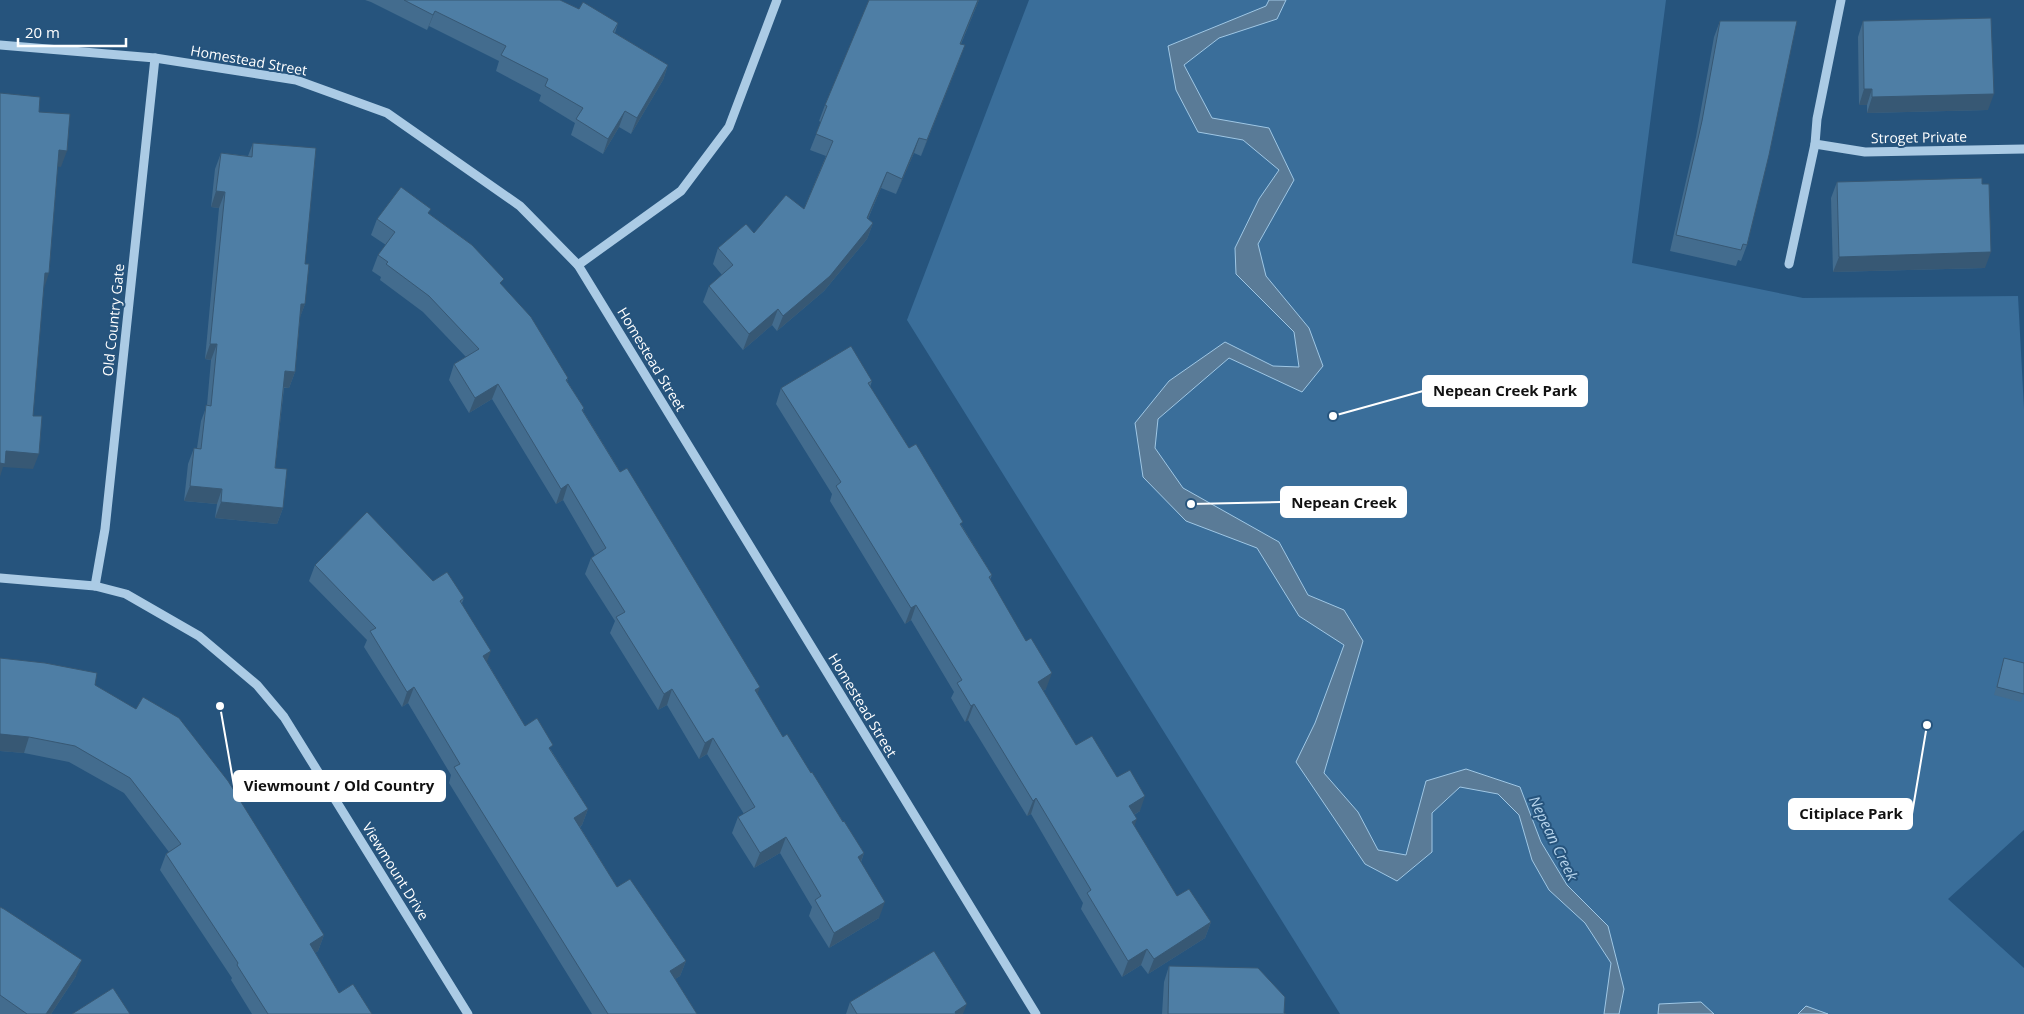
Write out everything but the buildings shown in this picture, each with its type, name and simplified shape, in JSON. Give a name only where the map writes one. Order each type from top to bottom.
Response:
[{"type":"street","points":[[578,265],[680,191],[729,127],[777,0]]},
{"type":"street","points":[[1789,264],[1815,144],[1816,119],[1841,0]]},
{"type":"street","name":"Homestead Street","points":[[0,44],[155,58],[296,80],[387,113],[520,206],[578,265],[1036,1014]]},
{"type":"street","name":"Old Country Gate","points":[[95,586],[105,529],[155,58]]},
{"type":"street","name":"Stroget Private","points":[[1815,144],[1865,152],[2024,149]]},
{"type":"street","name":"Viewmount Drive","points":[[0,578],[95,586],[126,594],[199,636],[257,685],[284,717],[468,1014]]},
{"type":"shaded area","points":[[1029,0],[1666,0],[1632,263],[1803,298],[2018,296],[2024,409],[2024,830],[1948,899],[2024,968],[2024,1014],[1340,1014],[907,320]]},
{"type":"shaded area","name":"Nepean Creek","points":[[1269,0],[1286,0],[1277,19],[1219,38],[1184,65],[1212,118],[1269,128],[1294,180],[1258,244],[1266,276],[1309,328],[1323,366],[1302,392],[1229,358],[1158,419],[1155,448],[1183,488],[1279,542],[1308,595],[1344,610],[1363,641],[1324,773],[1358,812],[1378,850],[1406,855],[1426,781],[1466,769],[1520,787],[1541,842],[1567,885],[1608,926],[1624,989],[1619,1014],[1604,1014],[1611,963],[1585,923],[1549,890],[1532,860],[1519,815],[1498,794],[1460,787],[1432,813],[1432,852],[1397,881],[1365,864],[1296,762],[1315,723],[1344,645],[1299,616],[1257,548],[1186,521],[1143,477],[1135,423],[1169,381],[1225,342],[1273,366],[1299,367],[1294,332],[1236,274],[1235,248],[1259,199],[1279,170],[1243,140],[1198,132],[1176,90],[1168,46],[1266,6]]},
{"type":"shaded area","points":[[1701,1002],[1714,1014],[1658,1014],[1659,1004]]},
{"type":"shaded area","points":[[1806,1006],[1828,1014],[1798,1014]]},
{"type":"place","name":"Nepean Creek Park","points":[[1333,416]]},
{"type":"place","name":"Nepean Creek","points":[[1191,504]]},
{"type":"place","name":"Viewmount / Old Country","points":[[220,706]]},
{"type":"place","name":"Citiplace Park","points":[[1927,725]]}]
